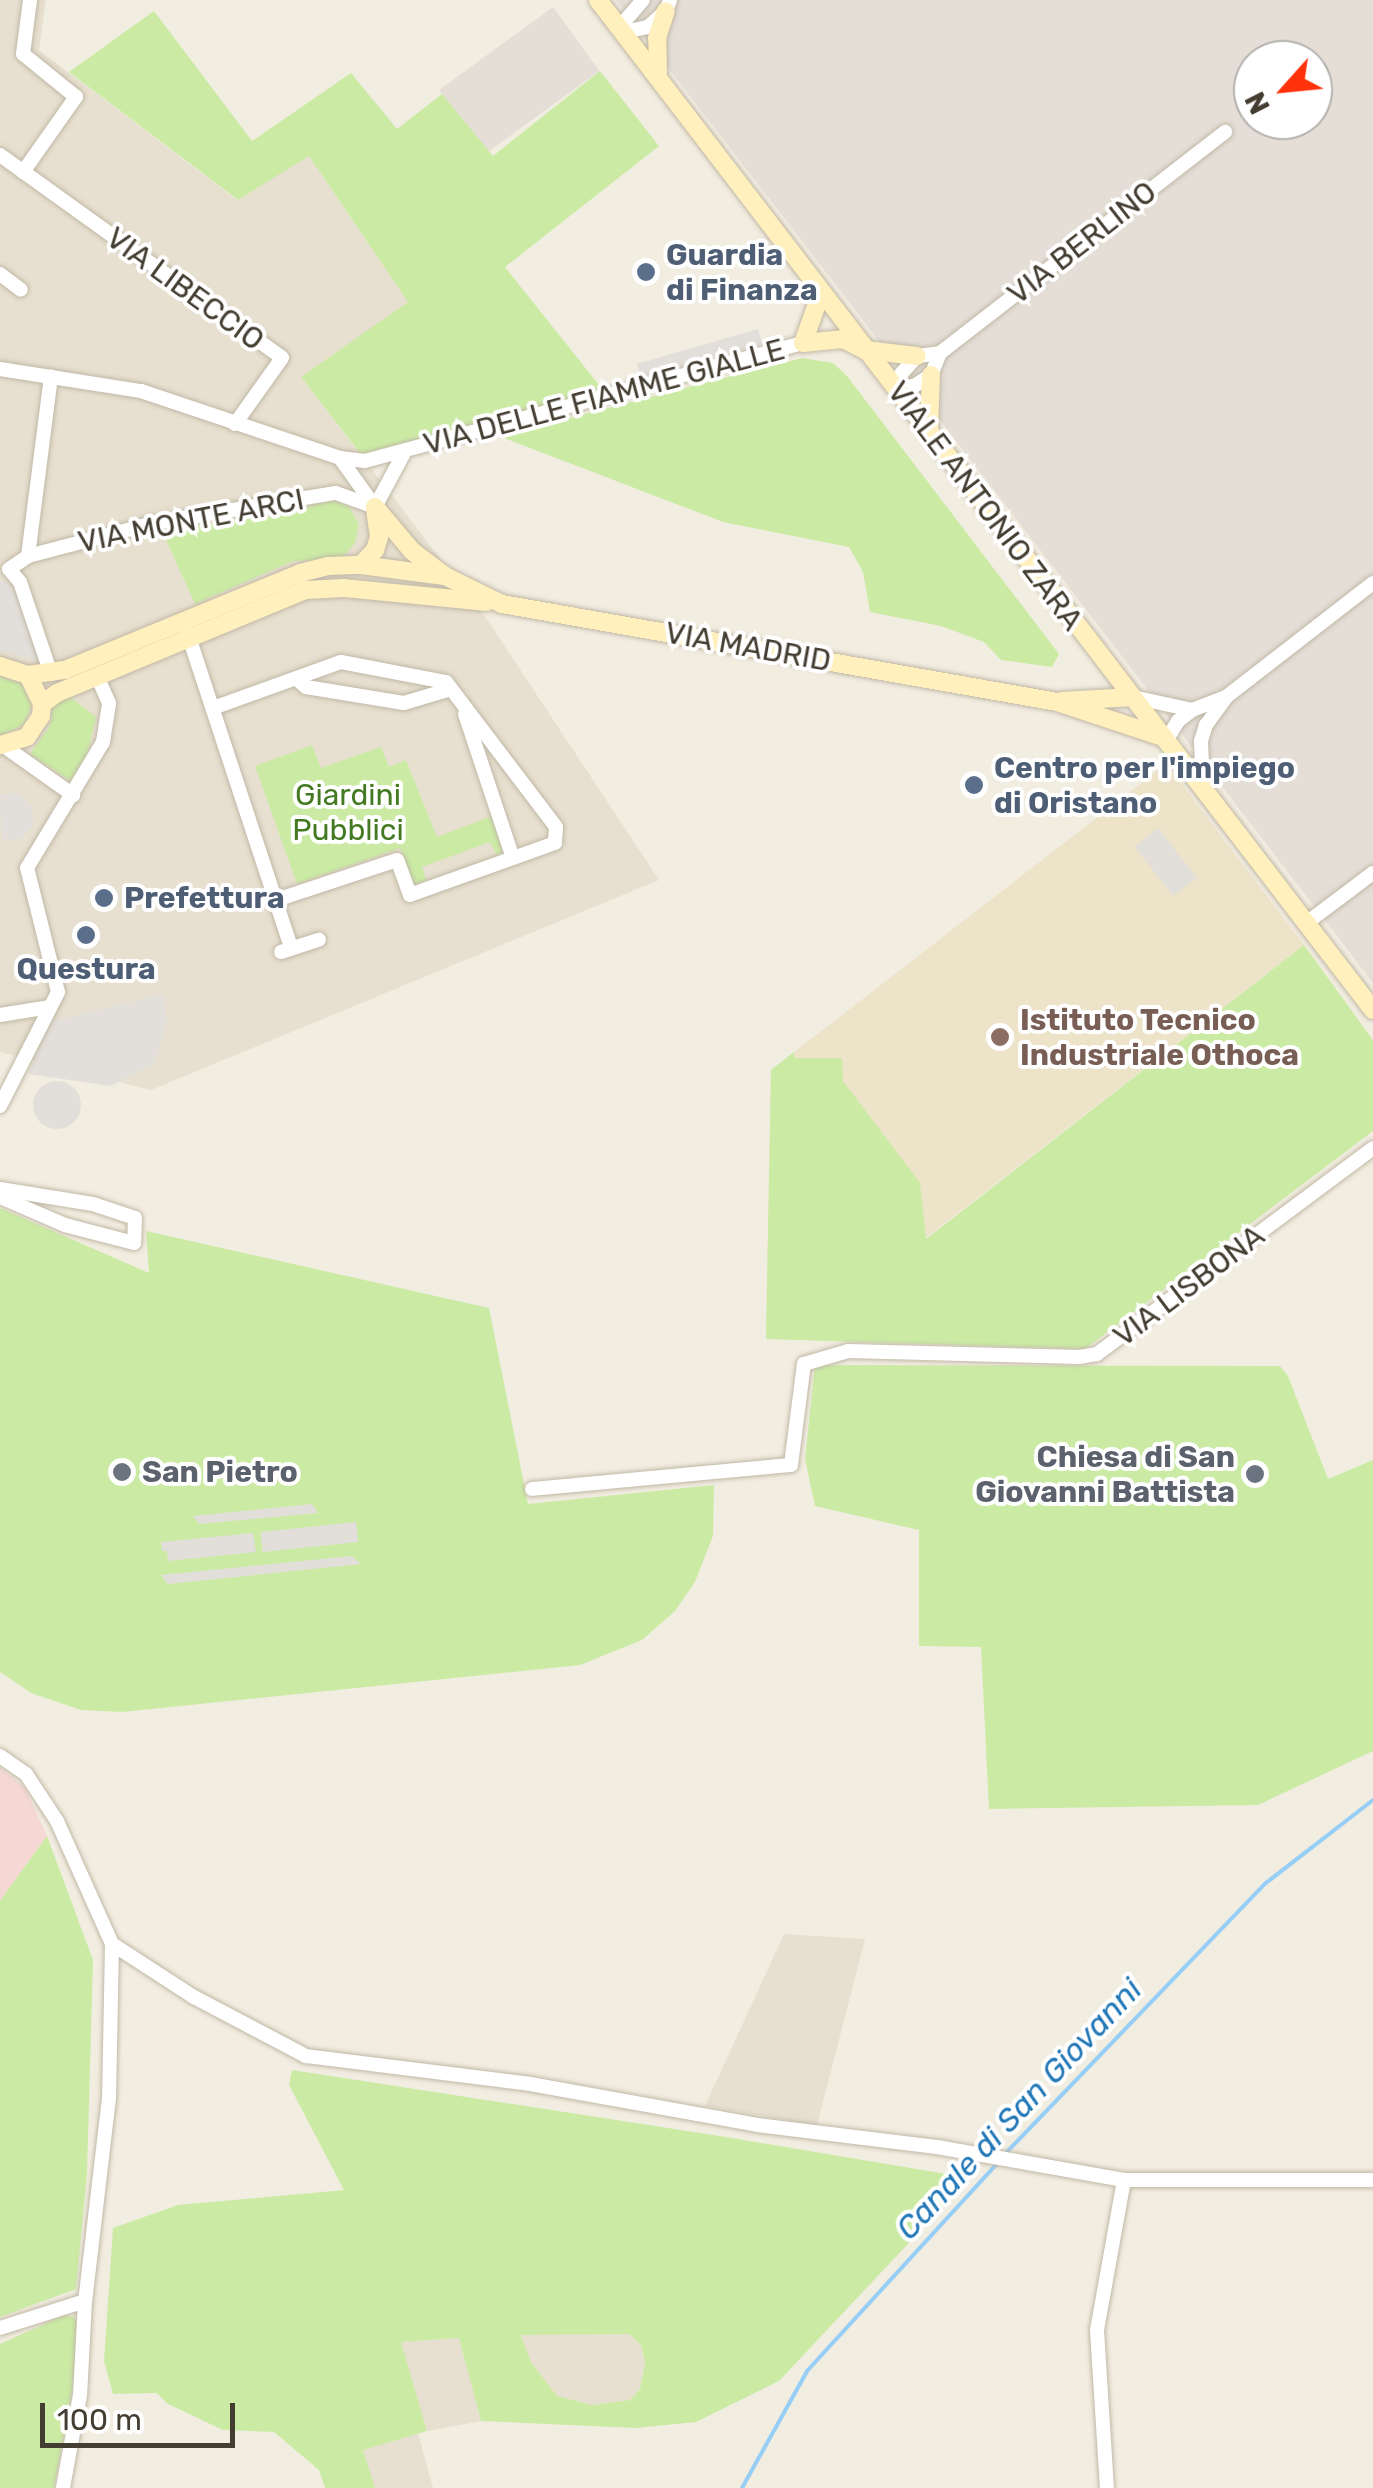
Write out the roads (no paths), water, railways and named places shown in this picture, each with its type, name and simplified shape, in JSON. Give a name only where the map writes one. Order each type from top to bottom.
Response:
[{"type":"street","points":[[24,172],[76,97],[23,54],[30,0]]},
{"type":"street","name":"VIALE ANTONIO ZARA","points":[[598,0],[1373,1010]]},
{"type":"street","points":[[643,0],[625,21],[623,32],[648,27],[668,6]]},
{"type":"street","points":[[658,78],[657,38],[668,6]]},
{"type":"street","name":"VIA BERLINO","points":[[940,354],[1225,132]]},
{"type":"street","name":"VIA LIBECCIO","points":[[0,154],[282,358],[235,424]]},
{"type":"street","points":[[0,274],[21,290]]},
{"type":"street","points":[[811,279],[817,304],[803,344],[843,340],[865,350],[917,356],[940,354],[932,375],[929,432]]},
{"type":"street","name":"VIA DELLE FIAMME GIALLE","points":[[340,458],[365,461],[803,344]]},
{"type":"street","points":[[895,388],[917,356]]},
{"type":"street","points":[[0,369],[141,391],[340,458],[375,508],[412,550],[444,576]]},
{"type":"street","points":[[895,388],[914,386],[932,375]]},
{"type":"street","points":[[28,556],[51,376]]},
{"type":"street","name":"VIA DELLE FIAMME GIALLE","points":[[375,508],[404,451]]},
{"type":"street","name":"VIA MONTE ARCI","points":[[5,568],[28,556],[154,523],[336,493],[375,508]]},
{"type":"street","points":[[0,666],[28,675],[51,674],[327,581],[371,578],[379,537],[375,508]]},
{"type":"street","points":[[371,566],[390,583],[455,599]]},
{"type":"street","points":[[42,704],[300,573],[371,566],[444,576]]},
{"type":"street","points":[[5,568],[20,582],[51,674]]},
{"type":"street","name":"VIA MADRID","points":[[444,576],[502,604],[1057,702],[1163,739]]},
{"type":"street","points":[[1203,790],[1200,741],[1226,697],[1373,583]]},
{"type":"street","points":[[306,590],[344,588],[502,604]]},
{"type":"street","points":[[186,629],[276,900],[286,950],[319,940]]},
{"type":"street","points":[[1084,698],[1099,684],[1100,657]]},
{"type":"street","points":[[212,708],[341,662],[446,682],[556,827],[555,844],[410,896],[397,860],[276,900]]},
{"type":"street","points":[[2,745],[27,737],[36,728],[42,704],[28,675]]},
{"type":"street","points":[[0,1106],[58,992],[28,868],[97,759],[108,724],[108,703],[97,676]]},
{"type":"street","points":[[297,679],[306,687],[404,703],[450,688]]},
{"type":"street","points":[[1133,697],[1192,710]]},
{"type":"street","name":"VIA MADRID","points":[[1057,702],[1133,697]]},
{"type":"street","points":[[1163,739],[1192,710],[1226,697]]},
{"type":"street","points":[[462,704],[513,858]]},
{"type":"street","points":[[2,745],[73,795]]},
{"type":"street","points":[[1305,924],[1373,872]]},
{"type":"street","points":[[0,1015],[50,1007]]},
{"type":"street","name":"VIA LISBONA","points":[[532,1489],[792,1465],[804,1364],[848,1351],[1079,1357],[1098,1354],[1373,1148]]},
{"type":"street","points":[[0,1189],[93,1204],[136,1218],[134,1243],[65,1225],[0,1198]]},
{"type":"street","points":[[0,1756],[26,1774],[57,1821],[112,1944],[109,2098],[85,2301],[80,2395],[63,2488]]},
{"type":"street","points":[[112,1944],[194,1997],[306,2056],[530,2084],[758,2125],[981,2154],[1124,2180],[1373,2180]]},
{"type":"street","points":[[1106,2488],[1097,2330],[1124,2180]]},
{"type":"street","points":[[0,2328],[85,2301]]},
{"type":"waterway","name":"Canale di San Giovanni","points":[[1003,2156],[1266,1883],[1373,1800]]},
{"type":"waterway","name":"Canale di San Giovanni","points":[[742,2488],[807,2371],[997,2164]]},
{"type":"place","name":"Guardia di Finanza","points":[[646,272]]},
{"type":"place","name":"Centro per l'impiego di Oristano","points":[[974,785]]},
{"type":"place","name":"Prefettura","points":[[104,898]]},
{"type":"place","name":"Questura","points":[[86,935]]},
{"type":"place","name":"Istituto Tecnico Industriale Othoca","points":[[1000,1037]]},
{"type":"place","name":"San Pietro","points":[[122,1472]]},
{"type":"place","name":"Chiesa di San Giovanni Battista","points":[[1255,1474]]},
{"type":"park label","name":"Giardini Pubblici","points":[[348,812]]}]
